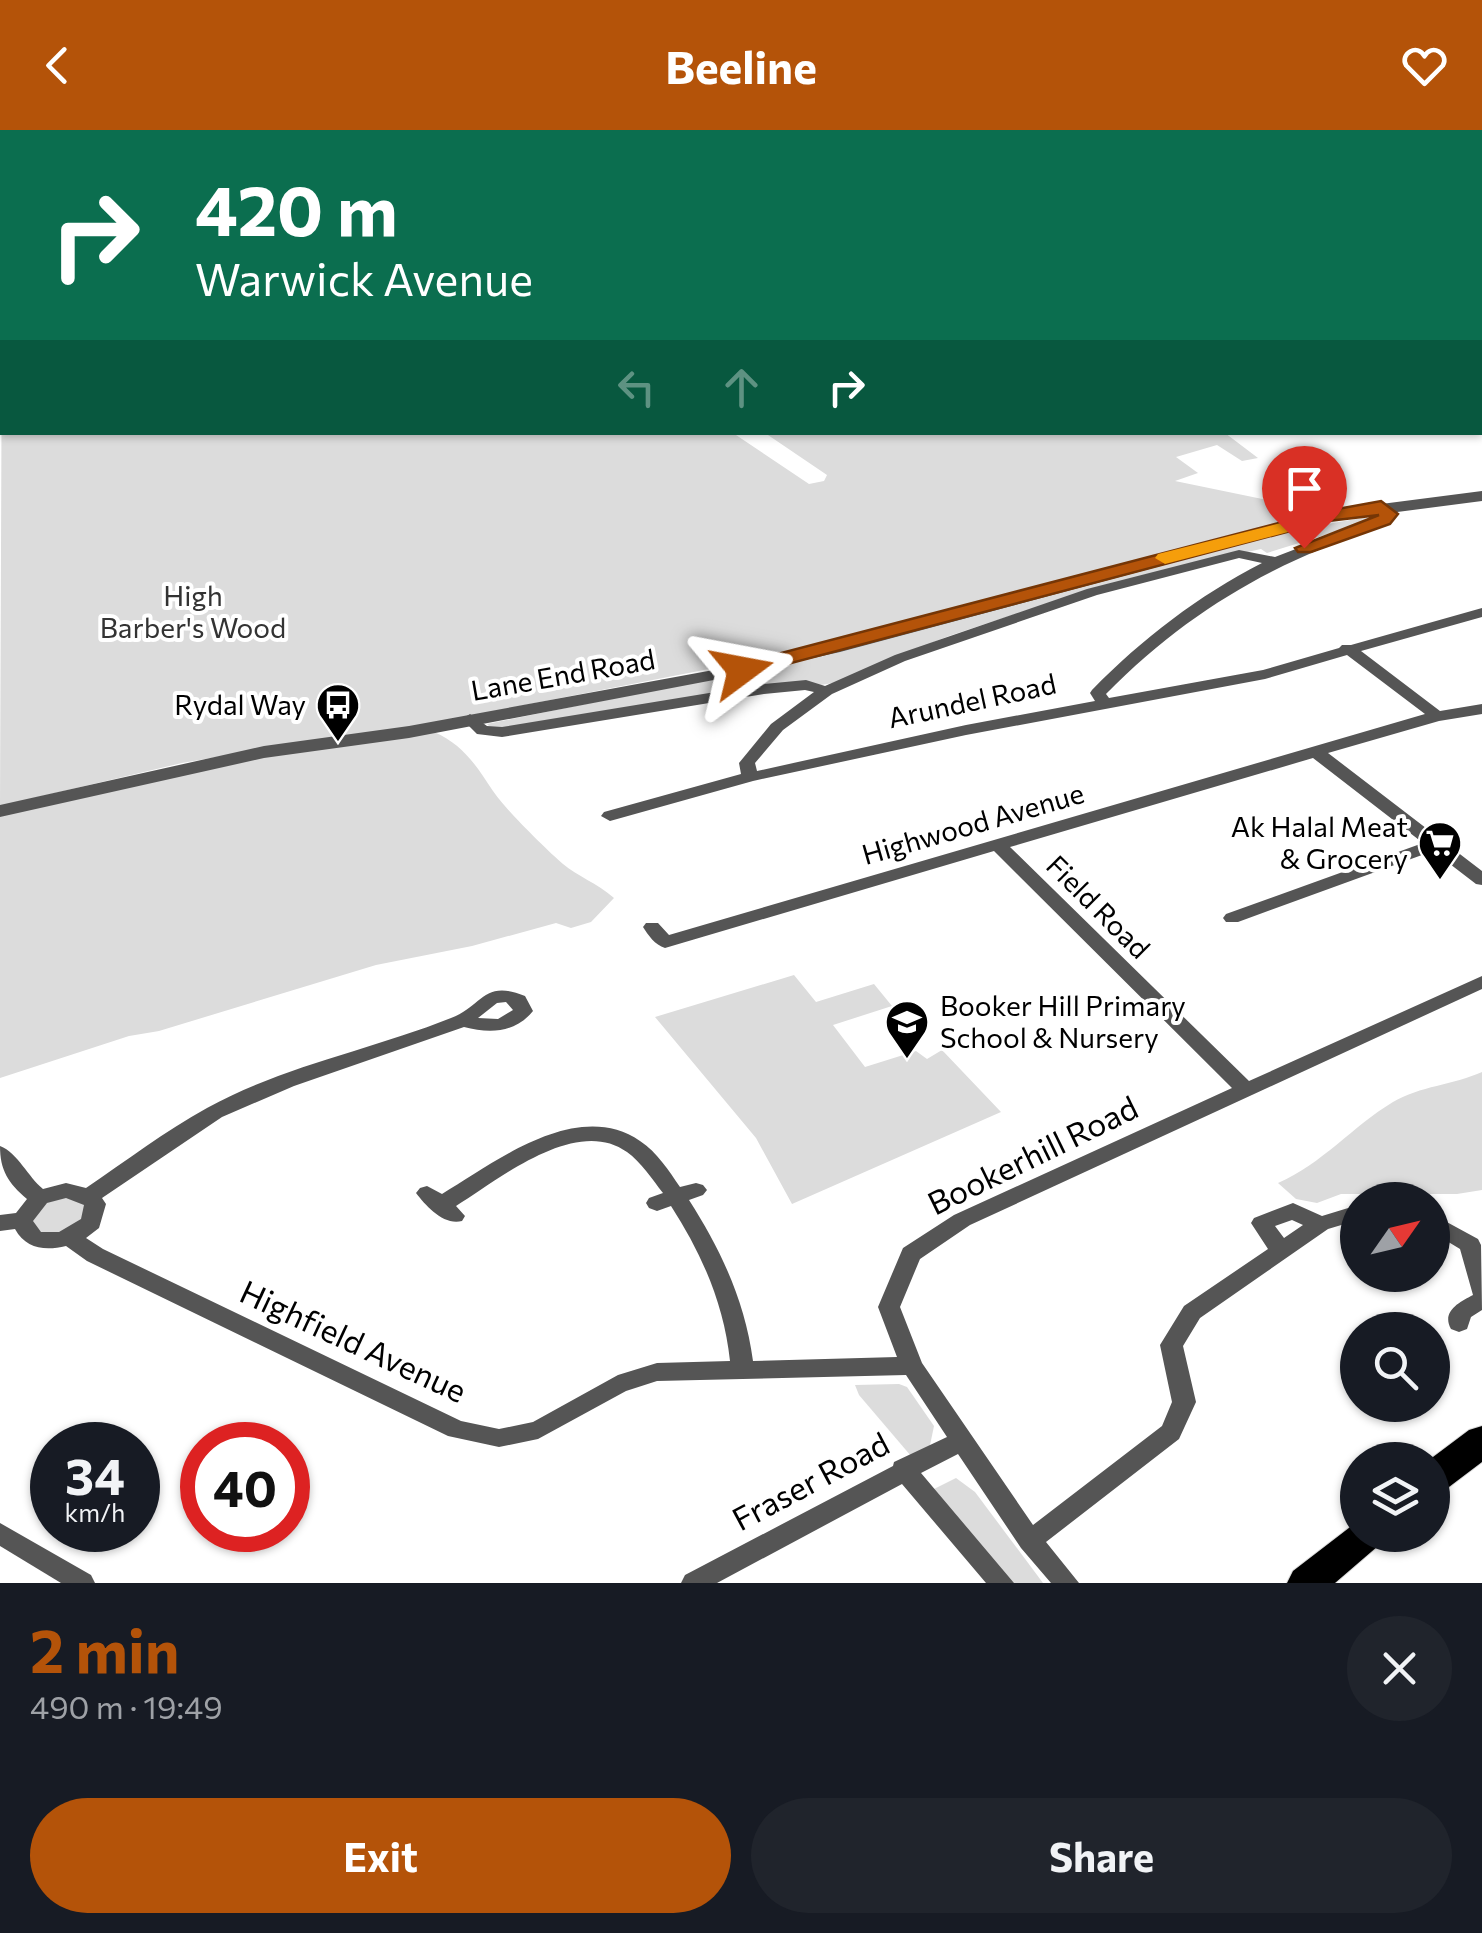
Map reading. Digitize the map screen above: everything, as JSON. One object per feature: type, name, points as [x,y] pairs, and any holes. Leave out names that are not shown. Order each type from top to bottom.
[{"type":"highway","points":[[1450,1465],[1482,1441]]},
{"type":"highway","points":[[1307,1583],[1344,1552]]},
{"type":"street","name":"Lane End Road","points":[[0,811],[264,752],[470,720],[766,664],[1185,552],[1381,506],[1482,496]]},
{"type":"street","points":[[1103,702],[1098,693],[1176,619],[1274,561],[1384,520],[1389,514],[1381,506]]},
{"type":"street","points":[[750,777],[747,763],[777,727],[826,691],[900,658],[1092,592],[1239,554],[1274,561]]},
{"type":"street","name":"Arundel Road","points":[[623,834],[607,811],[1103,702],[1264,674],[1482,612]]},
{"type":"street","points":[[1348,648],[1437,716]]},
{"type":"street","points":[[470,720],[483,731],[502,732],[764,688],[806,686],[826,691]]},
{"type":"street","name":"Highwood Avenue","points":[[652,927],[665,942],[1437,716],[1482,710]]},
{"type":"street","points":[[1317,753],[1482,880]]},
{"type":"street","points":[[1232,918],[1433,845]]},
{"type":"street","name":"Field Road","points":[[998,846],[1247,1091]]},
{"type":"street","points":[[1460,864],[1482,856]]},
{"type":"street","name":"Bookerhill Road","points":[[1066,1583],[1030,1541],[912,1366],[889,1308],[911,1254],[962,1220],[1482,982]]},
{"type":"street","points":[[89,1196],[96,1213],[92,1223],[70,1238],[52,1242],[35,1239],[11,1221],[40,1198],[66,1190],[89,1196],[215,1112],[287,1081],[463,1022]]},
{"type":"street","points":[[441,1204],[546,1144],[568,1136],[613,1136],[634,1146],[676,1197],[722,1281],[740,1339],[742,1368]]},
{"type":"street","points":[[0,1154],[24,1185],[40,1198]]},
{"type":"street","points":[[1030,1541],[1171,1432],[1184,1402],[1172,1344],[1192,1312],[1280,1248],[1320,1224],[1340,1218]]},
{"type":"street","points":[[1450,1232],[1470,1244],[1482,1290]]},
{"type":"street","name":"Highfield Avenue","points":[[70,1238],[94,1255],[352,1381],[470,1432],[499,1438],[538,1430],[618,1384],[657,1372],[912,1366]]},
{"type":"street","points":[[1459,1323],[1462,1312],[1482,1300]]},
{"type":"street","name":"Fraser Road","points":[[694,1583],[961,1441]]},
{"type":"street","points":[[904,1469],[1001,1583]]},
{"type":"street","points":[[0,1533],[82,1583]]},
{"type":"green space","name":"High Barber's Wood","points":[[1,435],[736,435],[809,484],[824,481],[827,475],[768,435],[1228,435],[1258,458],[1242,461],[1217,445],[1176,457],[1198,473],[1175,481],[1325,512],[1324,516],[1248,532],[750,661],[387,732],[182,763],[0,806]]},
{"type":"green space","points":[[1367,517],[1373,520],[1267,553],[1261,549],[1182,567],[1026,611],[949,636],[861,674],[827,684],[492,729],[487,724],[777,665],[1243,539]]},
{"type":"green space","points":[[434,732],[469,757],[499,799],[556,857],[614,898],[591,922],[571,928],[556,923],[472,946],[376,965],[159,1031],[129,1036],[0,1078],[0,813],[215,764]]},
{"type":"green space","points":[[794,975],[816,1002],[874,984],[892,1006],[833,1025],[865,1067],[916,1051],[927,1059],[942,1050],[1001,1112],[792,1204],[756,1138],[655,1017]]},
{"type":"green space","points":[[1482,1072],[1482,1190],[1450,1194],[1450,1182],[1340,1182],[1340,1194],[1317,1203],[1296,1199],[1278,1183],[1309,1166],[1393,1102]]},
{"type":"green space","points":[[65,1197],[82,1200],[89,1218],[51,1238],[32,1227],[33,1215],[46,1203]]},
{"type":"green space","points":[[855,1385],[907,1387],[934,1426],[929,1450],[911,1456],[859,1395]]},
{"type":"green space","points":[[956,1478],[975,1492],[1043,1583],[1012,1583],[932,1490]]},
{"type":"slow traffic","points":[[1165,558],[1312,520]]},
{"type":"place","name":"Rydal Way","points":[[338,743]]},
{"type":"place","name":"Ak Halal Meat & Grocery","points":[[1440,881]]},
{"type":"place","name":"Booker Hill Primary School & Nursery","points":[[907,1060]]},
{"type":"route","points":[[742,670],[1327,516],[1381,506],[1389,514],[1384,520],[1304,548]]}]
